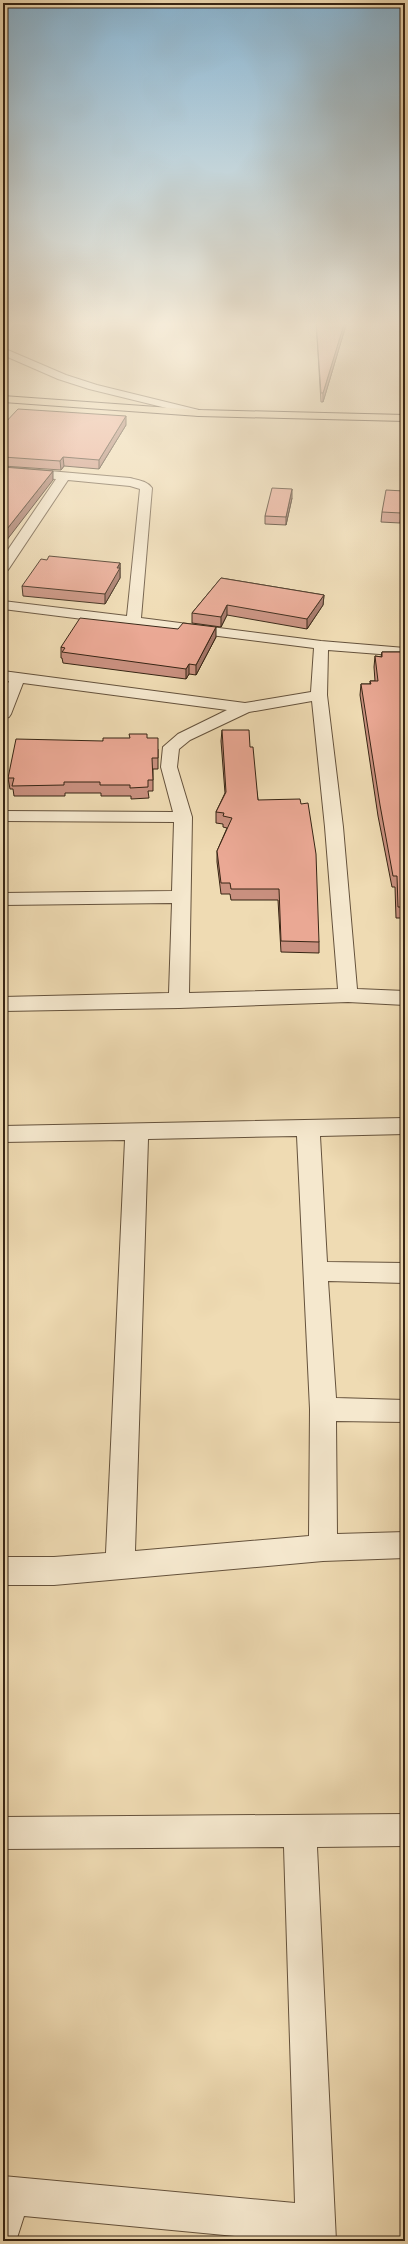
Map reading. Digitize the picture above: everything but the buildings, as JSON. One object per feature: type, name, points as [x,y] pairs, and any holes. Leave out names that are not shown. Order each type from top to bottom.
[{"type":"street","points":[[3,471],[135,482],[146,488],[134,622]]},
{"type":"street","points":[[3,566],[64,477]]},
{"type":"street","points":[[3,605],[321,645],[405,652]]},
{"type":"street","points":[[321,645],[319,695],[334,827],[348,996]]},
{"type":"street","points":[[3,714],[10,677],[245,708]]},
{"type":"street","points":[[179,1001],[183,817],[169,767],[171,747],[184,737],[245,708],[319,695]]},
{"type":"street","points":[[3,816],[183,817]]},
{"type":"street","points":[[3,899],[181,897]]},
{"type":"street","points":[[3,1004],[348,996],[405,998]]},
{"type":"street","points":[[3,1134],[137,1130],[405,1126]]},
{"type":"street","points":[[308,1127],[323,1409],[323,1548]]},
{"type":"street","points":[[120,1565],[137,1130]]},
{"type":"street","points":[[315,1272],[405,1273]]},
{"type":"street","points":[[323,1409],[405,1411]]},
{"type":"street","points":[[3,1571],[54,1571],[323,1548],[405,1546]]},
{"type":"street","points":[[4,2205],[316,2232],[300,1830]]},
{"type":"street","points":[[3,1834],[405,1830]]}]
